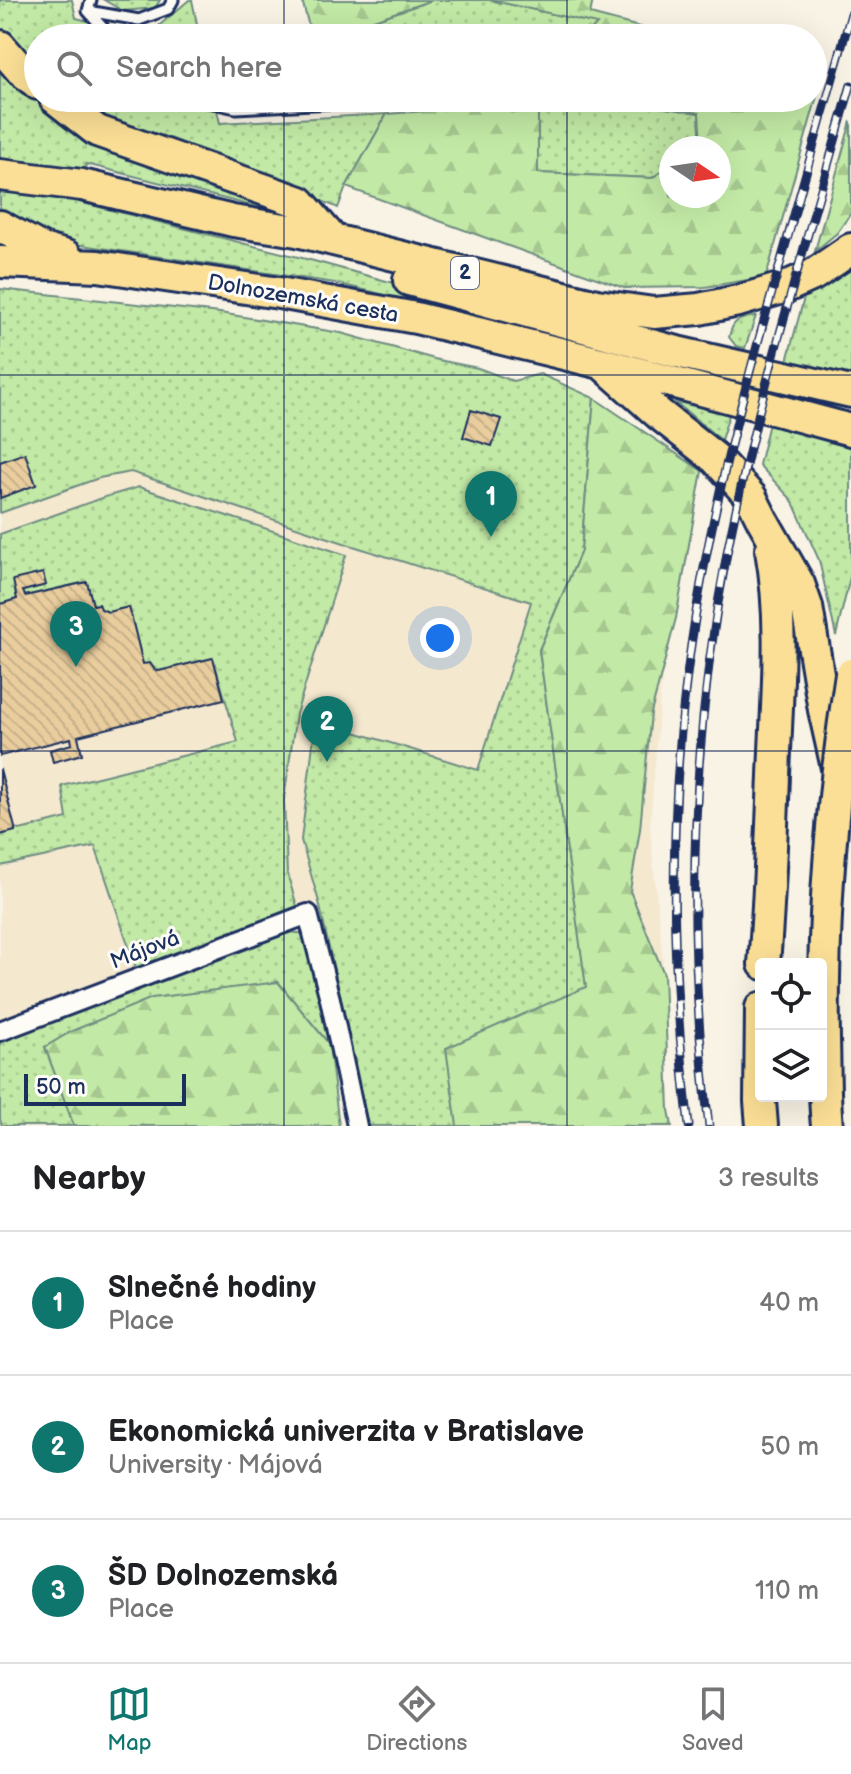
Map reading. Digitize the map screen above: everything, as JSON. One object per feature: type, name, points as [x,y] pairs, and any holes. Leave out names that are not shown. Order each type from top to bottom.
[{"type":"main road","points":[[0,46],[24,72]]},
{"type":"main road","points":[[73,112],[97,131],[300,202],[333,240]]},
{"type":"main road","name":"2","points":[[0,175],[82,185],[233,221],[297,231],[570,299],[654,313],[699,309],[786,287],[813,275],[848,247]]},
{"type":"main road","points":[[233,221],[293,248],[677,352],[851,392]]},
{"type":"main road","points":[[0,226],[42,249],[98,266]]},
{"type":"main road","name":"Dolnozemská cesta","points":[[0,262],[98,266],[279,293],[386,313],[601,363],[851,430]]},
{"type":"main road","points":[[601,363],[716,459],[751,497],[799,584],[807,607],[824,710],[837,768],[851,806]]},
{"type":"main road","points":[[763,521],[777,585],[779,619],[764,958]]},
{"type":"main road","points":[[827,1126],[823,989],[829,859],[851,674]]},
{"type":"main road","points":[[761,1030],[762,1126]]},
{"type":"street","name":"Májová","points":[[0,1031],[308,914],[357,1126]]},
{"type":"lane","points":[[89,0],[88,11],[100,24]]},
{"type":"lane","points":[[88,11],[139,20],[168,9],[173,0]]},
{"type":"shaded area","points":[[0,289],[220,313],[341,333],[478,368],[670,603],[650,827],[664,974],[672,1126],[368,1126],[319,903],[297,906],[14,1018],[74,1126],[0,1126]]},
{"type":"green space","points":[[0,0],[72,0],[76,18],[101,24],[24,24],[24,55],[0,28]]},
{"type":"green space","points":[[104,0],[160,0],[155,8],[123,11]]},
{"type":"green space","points":[[189,0],[192,0],[197,24],[161,24]]},
{"type":"green space","points":[[302,0],[432,0],[362,24],[308,24]]},
{"type":"green space","points":[[432,0],[490,0],[598,24],[362,24]]},
{"type":"green space","points":[[490,0],[593,0],[590,14],[628,24],[597,24]]},
{"type":"green space","points":[[0,57],[24,83],[24,112],[58,112],[103,143],[313,221],[86,164],[79,202],[314,261],[582,335],[603,347],[335,283],[68,243],[33,228],[0,208]]},
{"type":"green space","points":[[90,112],[217,112],[220,123],[387,114],[346,187],[338,208],[290,187],[104,123]]},
{"type":"green space","points":[[538,112],[699,113],[700,136],[659,136],[659,173],[652,178],[537,173]]},
{"type":"green space","points":[[538,112],[538,173],[652,178],[659,173],[659,208],[731,208],[731,136],[700,136],[699,113],[693,112],[813,112],[766,277],[705,287],[624,288],[346,187],[387,114]]},
{"type":"green space","points":[[851,121],[851,213],[837,233],[815,251]]},
{"type":"green space","points":[[851,268],[851,377],[787,361],[804,298]]},
{"type":"green space","points":[[0,289],[220,313],[341,333],[478,368],[513,381],[540,374],[594,398],[581,551],[539,650],[606,1126],[368,1126],[319,902],[301,840],[316,720],[478,770],[531,602],[131,472],[99,478],[0,513]]},
{"type":"green space","points":[[756,316],[745,348],[736,346],[729,337],[735,323]]},
{"type":"green space","points":[[594,398],[702,471],[676,618],[651,713],[640,829],[630,891],[664,974],[672,1126],[457,1126],[446,1048],[586,987],[539,650],[581,551]]},
{"type":"green space","points":[[674,401],[729,415],[721,440]]},
{"type":"green space","points":[[769,423],[851,444],[851,573],[836,636],[819,560],[792,500],[759,465]]},
{"type":"green space","points":[[139,487],[346,555],[296,714],[284,800],[287,873],[297,906],[137,971],[95,846],[0,866],[0,835],[15,831],[14,828],[20,830],[67,818],[62,786],[238,742],[213,658],[159,671],[150,663],[143,664],[129,607],[108,612],[101,609],[99,604],[93,605],[86,582],[25,596],[23,591],[45,585],[43,574],[22,578],[17,599],[0,604],[0,534]]},
{"type":"green space","points":[[290,932],[306,934],[329,1044],[278,982],[45,1047],[74,1126],[2,1126],[0,1041],[253,943]]},
{"type":"green space","points":[[278,982],[329,1044],[339,1126],[74,1126],[45,1047],[72,1031],[152,998]]},
{"type":"building","points":[[471,410],[501,419],[492,446],[463,437]]},
{"type":"building","points":[[25,453],[36,485],[0,498],[0,462]]},
{"type":"building","points":[[43,573],[46,585],[23,591],[25,596],[87,582],[93,605],[99,604],[101,609],[108,612],[129,607],[143,664],[150,663],[159,671],[213,658],[224,699],[78,736],[82,754],[53,762],[50,750],[72,744],[71,738],[0,756],[0,604],[17,599],[13,580]]},
{"type":"building","points":[[0,769],[15,831],[0,835]]},
{"type":"railway","points":[[827,99],[851,14]]},
{"type":"railway","points":[[709,1126],[697,982],[695,911],[699,767],[705,695],[727,553],[753,435],[851,85]]},
{"type":"railway","points":[[689,1126],[678,1006],[674,885],[678,765],[691,645],[707,551],[739,412],[823,112]]},
{"type":"place","name":"Slnečné hodiny","points":[[491,537]]},
{"type":"place","name":"ŠD Dolnozemská","points":[[76,667]]},
{"type":"place","name":"Ekonomická univerzita v Bratislave","points":[[327,762]]}]
